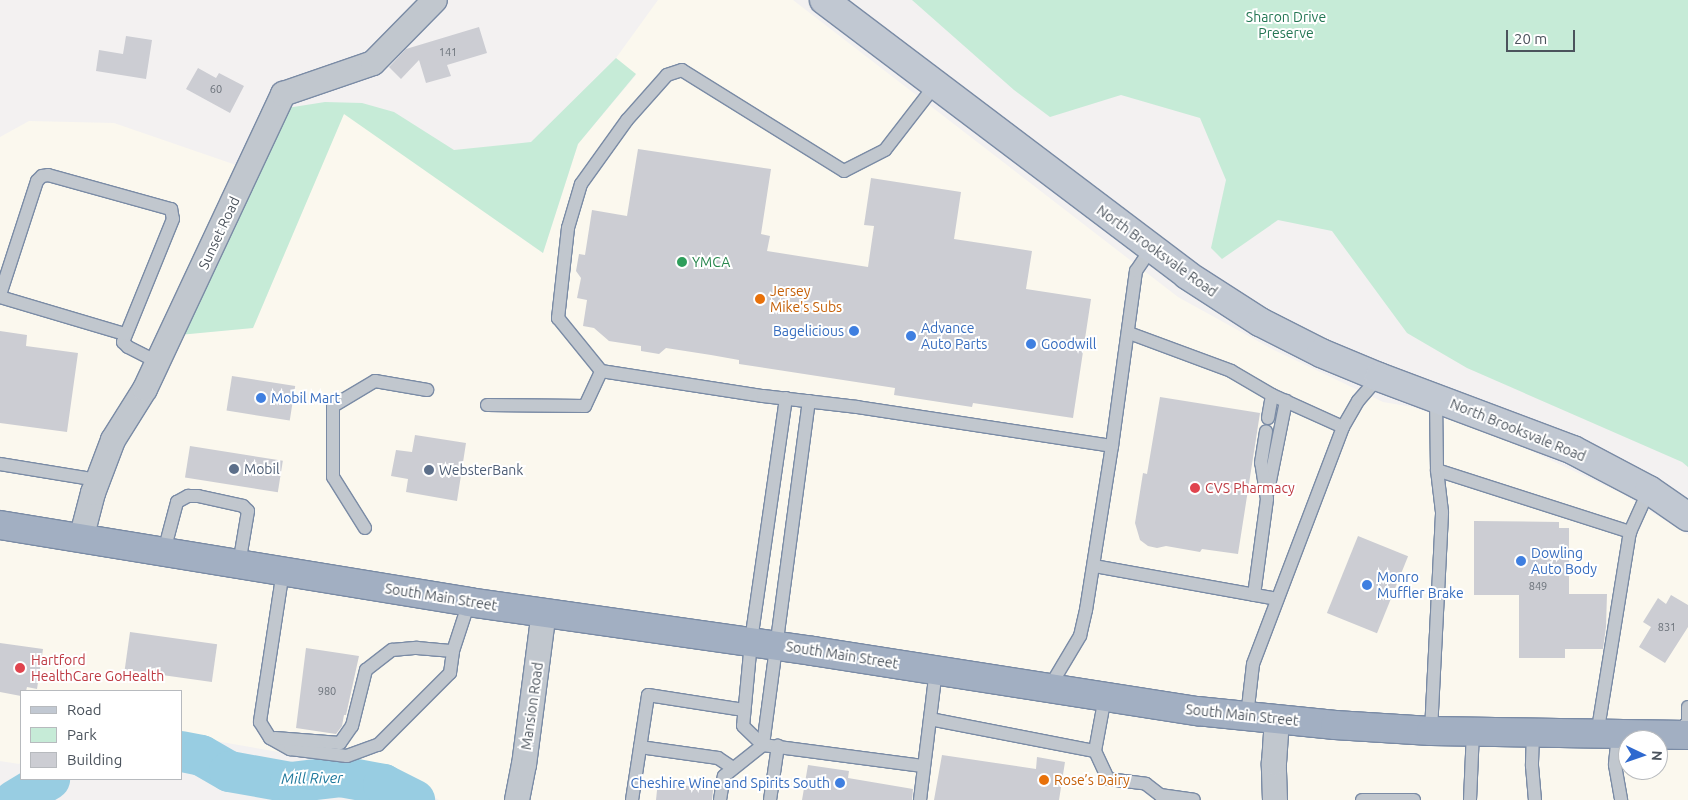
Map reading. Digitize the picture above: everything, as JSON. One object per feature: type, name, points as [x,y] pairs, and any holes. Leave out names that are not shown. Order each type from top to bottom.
[{"type":"highway","name":"South Main Street","points":[[0,525],[469,602],[764,644],[1105,697],[1247,716],[1431,731],[1687,736]]},
{"type":"main road","name":"North Brooksvale Road","points":[[824,0],[1186,275],[1260,322],[1321,353],[1379,377],[1572,450],[1649,490],[1688,517]]},
{"type":"street","name":"Sunset Road","points":[[81,538],[98,480],[113,440],[137,403],[158,362],[283,94],[373,64],[435,0]]},
{"type":"street","name":"Mansion Road","points":[[517,800],[524,765],[544,612]]},
{"type":"street","points":[[1275,800],[1274,763],[1277,719]]},
{"type":"lane","points":[[936,84],[886,150],[844,171],[682,70],[667,75],[627,120],[581,184],[568,228],[558,318],[601,371],[1112,446]]},
{"type":"lane","points":[[124,334],[0,296],[37,181],[42,176],[48,175],[171,209],[173,218],[124,334],[123,342],[128,347],[158,362]]},
{"type":"lane","points":[[1049,688],[1080,636],[1094,566],[1129,333],[1136,271],[1151,249]]},
{"type":"lane","points":[[1129,333],[1231,371],[1272,395],[1343,427]]},
{"type":"lane","points":[[487,405],[585,406],[601,371]]},
{"type":"lane","points":[[1247,716],[1253,664],[1343,427],[1358,401],[1379,377]]},
{"type":"lane","points":[[365,528],[333,477],[333,406],[375,381],[427,390]]},
{"type":"lane","points":[[1266,499],[1261,463],[1272,395]]},
{"type":"lane","points":[[1431,731],[1442,512],[1437,470],[1436,397]]},
{"type":"lane","points":[[763,745],[764,644],[786,398]]},
{"type":"lane","points":[[810,401],[764,644],[744,710],[743,726],[763,745],[923,766]]},
{"type":"lane","points":[[1254,595],[1266,499],[1286,401]]},
{"type":"lane","points":[[0,464],[98,480]]},
{"type":"lane","points":[[1437,470],[1630,532]]},
{"type":"lane","points":[[1621,800],[1608,735],[1630,532],[1649,490]]},
{"type":"lane","points":[[164,551],[177,502],[188,496],[198,496],[243,506],[248,510],[239,564]]},
{"type":"lane","points":[[1094,566],[1277,599]]},
{"type":"lane","points":[[283,571],[260,722],[270,738],[290,749],[347,756],[378,745],[450,673],[453,651],[469,602]]},
{"type":"lane","points":[[270,738],[340,743],[352,726],[366,670],[392,650],[417,648],[453,651]]},
{"type":"lane","points":[[920,800],[936,670]]},
{"type":"lane","points":[[632,800],[648,695],[744,710]]},
{"type":"lane","points":[[1105,697],[1095,751],[1108,779],[1146,784],[1160,795],[1194,800]]},
{"type":"lane","points":[[1687,736],[1688,707]]},
{"type":"lane","points":[[930,719],[1095,751]]},
{"type":"lane","points":[[1470,800],[1473,732]]},
{"type":"lane","points":[[1533,734],[1532,766],[1535,800]]},
{"type":"lane","points":[[720,800],[724,776],[763,745]]},
{"type":"lane","points":[[770,800],[778,746]]},
{"type":"lane","points":[[640,747],[718,758],[733,768]]},
{"type":"lane","points":[[1362,800],[1414,800]]},
{"type":"shaded area","points":[[658,0],[793,0],[1178,297],[1274,350],[1383,402],[1413,407],[1514,443],[1623,494],[1688,535],[1688,800],[439,800],[394,772],[182,735],[182,690],[20,690],[20,763],[0,761],[0,137],[29,121],[114,123],[236,165],[160,336],[253,328],[344,113],[543,253],[578,144],[636,75],[616,58]]},
{"type":"green space","name":"Sharon Drive Preserve","points":[[912,0],[1688,0],[1688,467],[1682,462],[1467,368],[1407,333],[1332,231],[1278,220],[1222,259],[1211,248],[1226,180],[1200,118],[1121,95],[1050,117],[1014,90]]},
{"type":"green space","points":[[616,58],[636,74],[578,144],[543,253],[344,114],[253,328],[179,335],[287,108],[325,102],[362,103],[394,112],[454,150],[531,142]]},
{"type":"building","points":[[479,27],[487,53],[447,65],[451,76],[426,83],[419,60],[401,79],[389,67],[406,49]]},
{"type":"building","points":[[126,36],[152,40],[146,79],[96,71],[99,50],[123,54]]},
{"type":"building","points":[[198,68],[216,78],[219,73],[244,86],[230,113],[186,89]]},
{"type":"building","points":[[638,149],[771,169],[761,234],[770,236],[767,251],[868,267],[874,226],[864,225],[871,178],[961,192],[954,239],[1032,251],[1026,289],[1091,299],[1073,418],[973,403],[972,407],[894,395],[895,388],[739,364],[739,360],[666,348],[659,354],[641,351],[641,346],[609,341],[594,328],[583,326],[587,300],[577,298],[581,278],[576,271],[579,254],[585,255],[592,210],[627,216]]},
{"type":"building","points":[[0,331],[27,335],[26,346],[78,353],[67,432],[0,423]]},
{"type":"building","name":"Mobil Mart","points":[[232,376],[295,386],[290,421],[227,411]]},
{"type":"building","name":"CVS Pharmacy","points":[[1160,397],[1260,413],[1238,554],[1202,549],[1200,552],[1166,546],[1157,548],[1148,546],[1140,540],[1135,523],[1143,473],[1147,474]]},
{"type":"building","name":"WebsterBank","points":[[415,435],[466,443],[457,501],[406,492],[408,479],[391,476],[396,450],[412,452]]},
{"type":"building","name":"Mobil","points":[[190,446],[283,461],[278,492],[185,478]]},
{"type":"building","name":"Dowling Auto Body","points":[[1474,521],[1559,522],[1559,528],[1569,528],[1569,594],[1607,594],[1603,649],[1565,649],[1565,658],[1519,658],[1519,595],[1474,595]]},
{"type":"building","name":"Monro Muffler Brake","points":[[1358,536],[1408,556],[1377,633],[1327,613]]},
{"type":"building","points":[[1671,595],[1688,605],[1688,627],[1665,663],[1639,647],[1651,627],[1643,622],[1658,598],[1666,604]]},
{"type":"building","points":[[130,632],[217,644],[212,682],[125,670]]},
{"type":"building","name":"Hartford HealthCare GoHealth","points":[[0,643],[43,649],[37,689],[27,687],[26,690],[20,690],[20,696],[0,692]]},
{"type":"building","points":[[306,648],[359,656],[346,715],[344,715],[342,726],[336,734],[296,728]]},
{"type":"building","points":[[942,755],[1036,769],[1037,757],[1065,762],[1059,800],[934,800]]},
{"type":"building","name":"Cheshire Wine and Spirits South","points":[[808,765],[849,771],[848,778],[913,789],[912,800],[802,800]]},
{"type":"building","points":[[658,781],[713,790],[712,800],[656,800]]},
{"type":"waterway","name":"Mill River","points":[[182,751],[201,755],[229,771],[290,782],[340,776],[383,784],[414,800]]},
{"type":"waterway","name":"Mill River","points":[[14,800],[47,780]]},
{"type":"place","name":"YMCA","points":[[682,262]]},
{"type":"place","name":"Jersey Mike's Subs","points":[[760,299]]},
{"type":"place","name":"Bagelicious","points":[[854,331]]},
{"type":"place","name":"Advance Auto Parts","points":[[911,336]]},
{"type":"place","name":"Goodwill","points":[[1031,344]]},
{"type":"place","name":"Mobil Mart","points":[[261,398]]},
{"type":"place","name":"Mobil","points":[[234,469]]},
{"type":"place","name":"WebsterBank","points":[[429,470]]},
{"type":"place","name":"CVS Pharmacy","points":[[1195,488]]},
{"type":"place","name":"Dowling Auto Body","points":[[1521,561]]},
{"type":"place","name":"Monro Muffler Brake","points":[[1367,585]]},
{"type":"place","name":"Hartford HealthCare GoHealth","points":[[20,668]]},
{"type":"place","name":"Rose’s Dairy","points":[[1044,780]]},
{"type":"place","name":"Cheshire Wine and Spirits South","points":[[840,783]]}]
